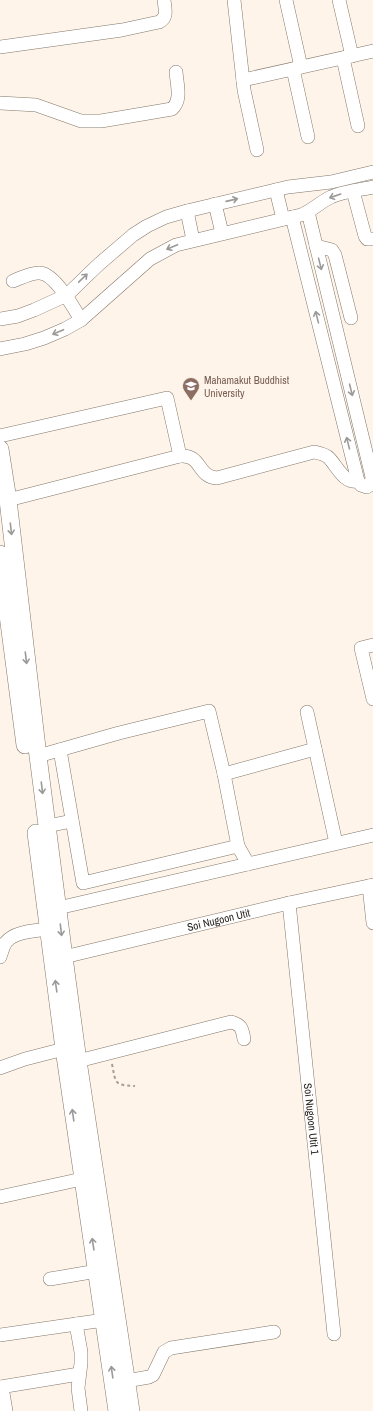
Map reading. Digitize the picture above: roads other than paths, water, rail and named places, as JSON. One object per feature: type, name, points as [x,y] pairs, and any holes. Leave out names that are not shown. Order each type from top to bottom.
[{"type":"main road","points":[[0,449],[8,500],[47,826],[52,909],[48,929],[64,1049],[82,1179],[97,1271],[107,1314],[126,1381],[131,1411]]},
{"type":"main road","points":[[1,564],[52,909],[64,957],[78,1061],[118,1411]]},
{"type":"street","points":[[0,47],[122,30],[159,22],[164,19],[166,15],[164,0]]},
{"type":"street","points":[[234,0],[243,80],[257,150]]},
{"type":"street","points":[[286,0],[308,137]]},
{"type":"street","points":[[339,0],[358,126]]},
{"type":"street","points":[[243,80],[373,51]]},
{"type":"street","points":[[0,103],[36,105],[81,121],[101,121],[136,116],[172,109],[176,105],[178,98],[176,72]]},
{"type":"street","points":[[0,319],[18,316],[67,295],[98,265],[133,235],[166,217],[288,187],[331,182],[373,172]]},
{"type":"street","points":[[0,349],[44,338],[81,320],[150,259],[176,245],[308,212],[335,195],[373,187]]},
{"type":"street","points":[[276,190],[287,218],[358,481],[361,485],[367,487],[371,484],[372,476],[308,212]]},
{"type":"street","points":[[353,191],[365,236],[373,239]]},
{"type":"street","points":[[215,204],[222,233]]},
{"type":"street","points":[[187,211],[193,240]]},
{"type":"street","points":[[316,246],[332,250],[335,255],[351,318]]},
{"type":"street","points":[[13,281],[41,273],[48,276],[67,295],[81,320]]},
{"type":"street","points":[[0,436],[167,398],[180,456]]},
{"type":"street","points":[[8,500],[180,456],[189,455],[207,474],[217,478],[314,452],[328,457],[349,480],[353,482],[358,481]]},
{"type":"street","points":[[373,644],[361,648],[373,699]]},
{"type":"street","points":[[38,756],[119,732],[209,711],[224,774],[238,846],[248,864]]},
{"type":"street","points":[[307,712],[336,843]]},
{"type":"street","points":[[224,774],[315,749]]},
{"type":"street","points":[[60,750],[83,883],[238,846]]},
{"type":"street","points":[[47,826],[72,821]]},
{"type":"street","points":[[52,909],[128,893],[373,834]]},
{"type":"street","points":[[124,874],[128,893]]},
{"type":"street","points":[[371,885],[373,923]]},
{"type":"street","name":"Soi Nugoon Utit","points":[[64,957],[371,885]]},
{"type":"street","name":"Soi Nugoon Utit 1","points":[[289,903],[334,1334]]},
{"type":"street","points":[[0,957],[6,943],[11,937],[48,929]]},
{"type":"street","points":[[78,1061],[231,1022],[238,1024],[242,1029],[244,1039]]},
{"type":"street","points":[[0,1068],[25,1059],[64,1049]]},
{"type":"street","points":[[0,1197],[82,1179]]},
{"type":"street","points":[[50,1279],[97,1271]]},
{"type":"street","points":[[0,1335],[76,1324],[107,1314]]},
{"type":"street","points":[[76,1324],[81,1352],[78,1388],[81,1411]]},
{"type":"street","points":[[126,1381],[153,1375],[164,1352],[171,1348],[274,1332]]},
{"type":"street","points":[[6,1411],[1,1387],[79,1374]]},
{"type":"place","name":"Mahamakut Buddhist University","points":[[191,401]]}]
